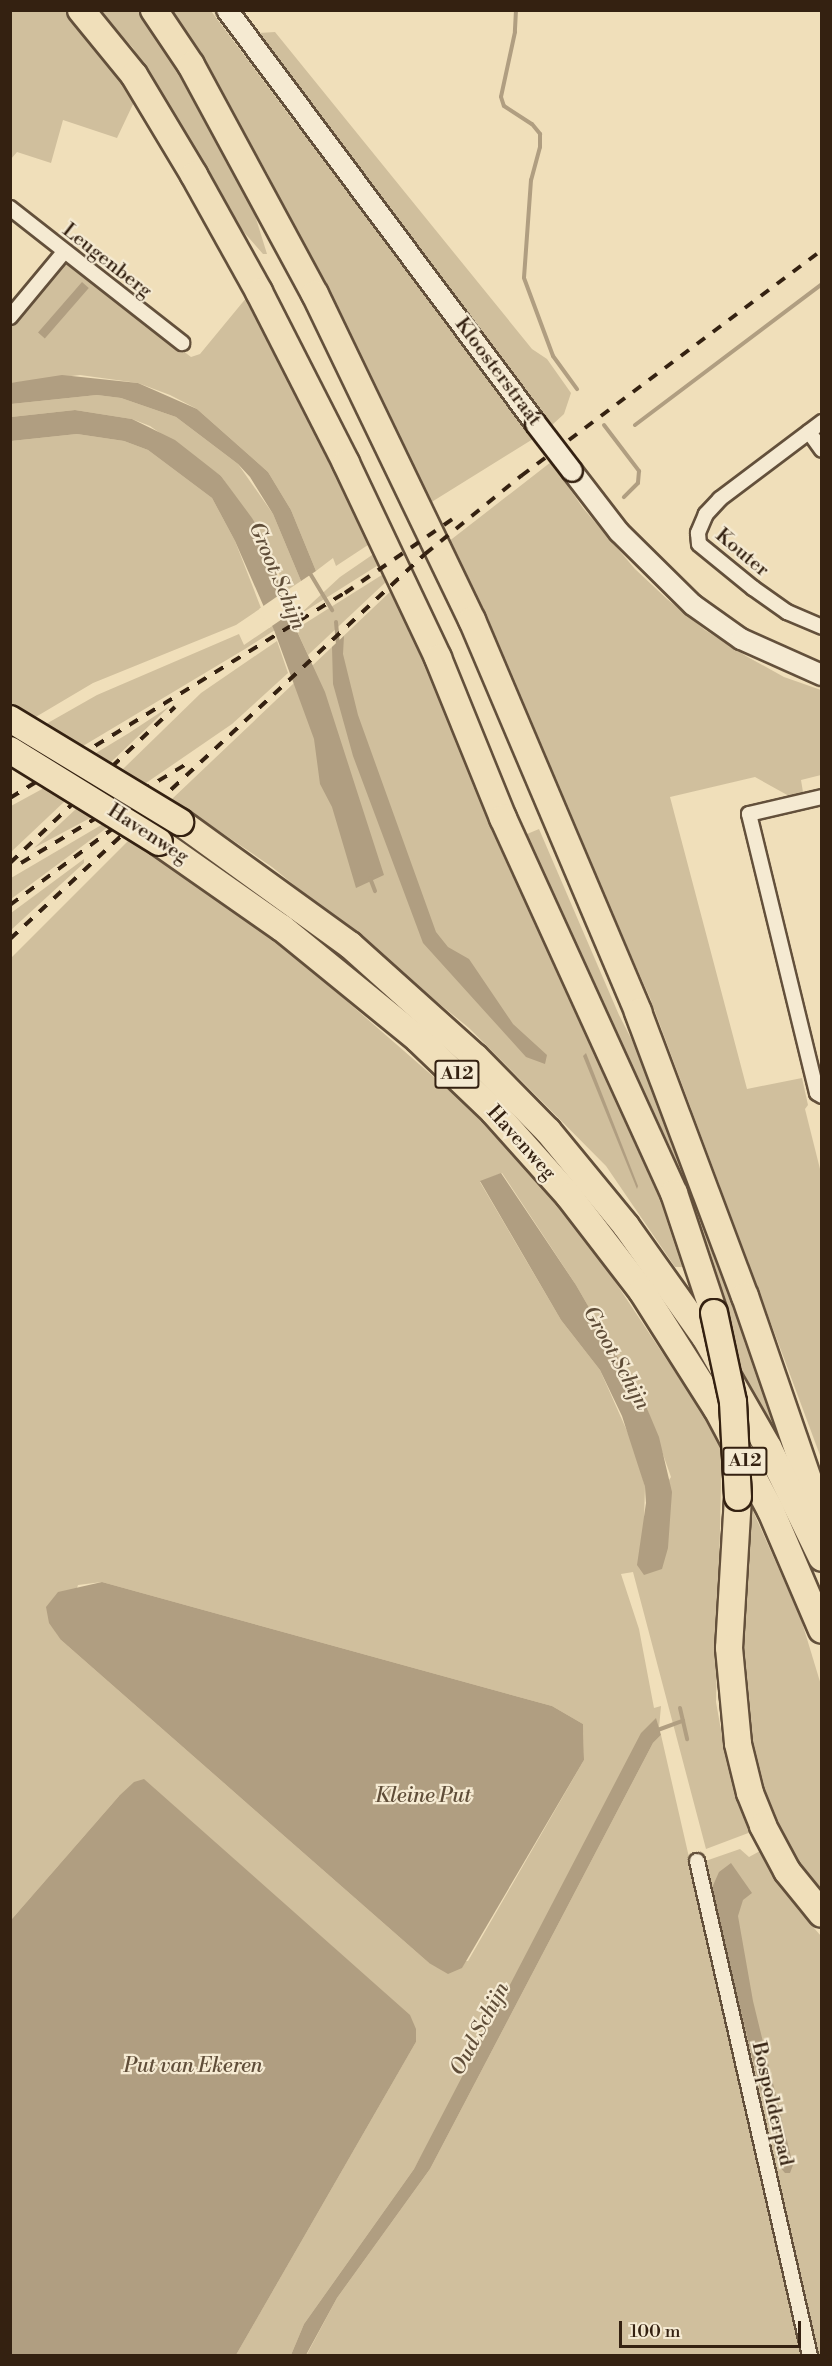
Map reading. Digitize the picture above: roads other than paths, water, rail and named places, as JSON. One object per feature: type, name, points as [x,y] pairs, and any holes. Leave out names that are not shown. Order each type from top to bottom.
[{"type":"highway","points":[[81,10],[134,75],[194,175],[259,292],[346,464],[438,658],[503,818],[674,1193],[714,1313],[733,1402],[738,1497],[730,1688],[742,1766],[768,1836],[799,1889],[822,1914]]},
{"type":"highway","points":[[154,10],[191,65],[315,294],[477,631],[639,1012],[745,1296],[822,1519]]},
{"type":"highway","name":"Havenweg","points":[[10,720],[180,822],[358,952],[475,1057],[548,1131],[626,1226],[705,1338],[768,1448],[822,1558]]},
{"type":"highway","name":"Havenweg","points":[[10,750],[159,842],[282,928],[418,1039],[480,1098],[569,1197],[642,1291],[717,1408],[771,1511],[822,1630]]},
{"type":"main road","name":"Kloosterstraat","points":[[227,10],[619,532],[693,605],[741,639],[822,675]]},
{"type":"street","name":"Leugenberg","points":[[10,208],[182,343]]},
{"type":"street","points":[[10,317],[64,252]]},
{"type":"street","name":"Kouter","points":[[822,422],[720,499],[706,514],[698,533],[699,544],[753,588],[787,612],[822,627]]},
{"type":"street","points":[[809,432],[822,450]]},
{"type":"street","points":[[820,1096],[749,814],[822,797]]},
{"type":"street","name":"Bospolderpad","points":[[697,1861],[810,2355]]},
{"type":"water","points":[[82,282],[89,288],[45,338],[38,333]]},
{"type":"water","points":[[62,375],[138,383],[197,409],[268,472],[291,510],[316,571],[301,581],[273,514],[250,477],[238,464],[176,417],[121,398],[97,395],[11,404],[10,383]]},
{"type":"water","points":[[75,410],[132,419],[175,440],[221,476],[252,518],[265,539],[295,627],[325,692],[384,875],[356,888],[332,807],[320,784],[314,739],[274,630],[235,541],[212,498],[148,450],[124,441],[77,434],[11,441],[11,417]]},
{"type":"water","points":[[344,636],[343,654],[358,715],[436,932],[448,947],[469,959],[513,1024],[547,1055],[545,1064],[526,1057],[423,943],[353,756],[333,684],[332,647]]},
{"type":"water","points":[[586,1053],[638,1186],[637,1189],[583,1056]]},
{"type":"water","points":[[501,1173],[576,1285],[646,1406],[659,1437],[672,1492],[668,1548],[662,1569],[644,1575],[637,1565],[646,1503],[645,1487],[622,1416],[600,1370],[561,1320],[480,1181]]},
{"type":"water","name":"Kleine Put","points":[[102,1582],[552,1706],[583,1724],[584,1760],[462,1968],[448,1974],[429,1963],[61,1640],[49,1623],[46,1607],[58,1592]]},
{"type":"water","points":[[656,1718],[661,1735],[653,1743],[430,2169],[337,2298],[306,2355],[291,2355],[304,2324],[414,2169],[641,1733]]},
{"type":"water","name":"Put van Ekeren","points":[[144,1779],[410,2015],[416,2029],[416,2042],[236,2355],[11,2355],[11,1920],[119,1796],[134,1782]]},
{"type":"water","points":[[731,1863],[752,1893],[743,1900],[738,1916],[753,2001],[793,2165],[790,2173],[785,2173],[779,2166],[711,1890],[719,1872]]},
{"type":"waterway","points":[[516,10],[515,32],[501,97],[504,106],[532,124],[540,134],[540,147],[531,180],[524,278],[553,356],[577,389]]},
{"type":"waterway","points":[[635,425],[822,284]]},
{"type":"waterway","points":[[604,425],[639,471],[638,483],[624,497]]},
{"type":"waterway","points":[[308,570],[332,610]]},
{"type":"waterway","points":[[336,622],[338,645]]},
{"type":"waterway","name":"Groot Schijn","points":[[370,878],[375,891]]},
{"type":"waterway","name":"Oud Schijn","points":[[680,1708],[687,1739]]},
{"type":"waterway","name":"Oud Schijn","points":[[655,1731],[683,1721]]},
{"type":"railway","points":[[10,939],[425,554],[521,476],[822,250]]},
{"type":"railway","points":[[10,798],[345,593],[460,514]]},
{"type":"railway","points":[[10,863],[175,707]]},
{"type":"railway","points":[[21,863],[188,763]]},
{"type":"railway","points":[[10,905],[127,818]]}]
